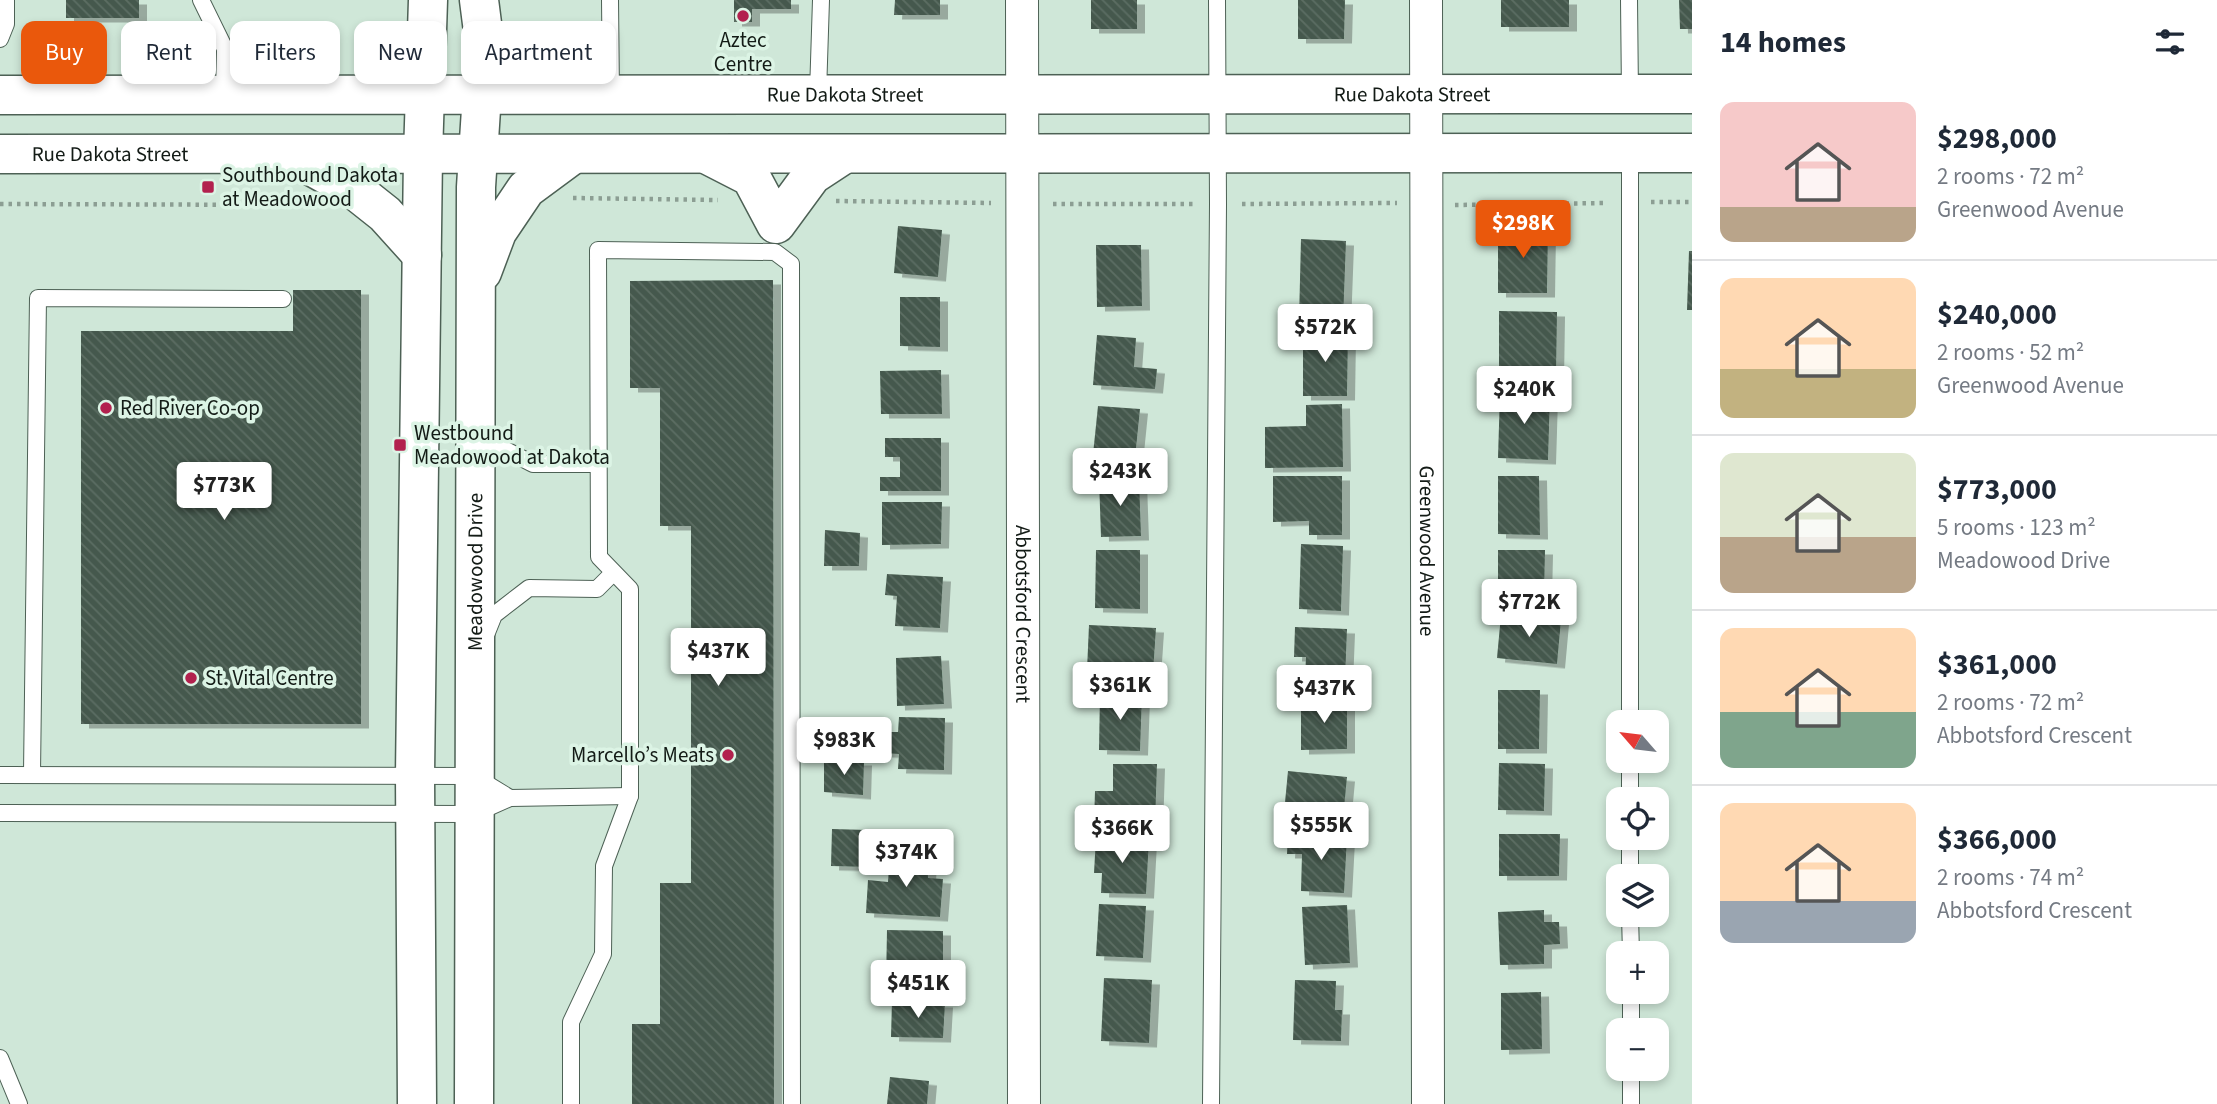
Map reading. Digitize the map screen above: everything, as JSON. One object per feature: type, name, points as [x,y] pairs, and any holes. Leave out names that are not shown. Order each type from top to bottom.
[{"type":"main road","points":[[417,1104],[415,775],[423,155],[428,0]]},
{"type":"main road","name":"Meadowood Drive","points":[[474,1104],[476,289],[478,155],[485,47],[480,0]]},
{"type":"main road","name":"Rue Dakota Street","points":[[0,95],[818,93],[1217,155],[1692,153]]},
{"type":"main road","name":"Rue Dakota Street","points":[[0,154],[844,155],[1023,124],[1217,95],[1692,94]]},
{"type":"main road","points":[[292,155],[356,191],[385,214],[422,255]]},
{"type":"main road","points":[[476,289],[497,232],[526,189],[572,155]]},
{"type":"main road","points":[[708,155],[751,177],[776,238]]},
{"type":"main road","points":[[776,238],[812,175],[844,155]]},
{"type":"street","name":"Abbotsford Crescent","points":[[1022,0],[1024,1104]]},
{"type":"street","name":"Greenwood Avenue","points":[[1426,0],[1428,1104]]},
{"type":"lane","points":[[3,32],[6,0]]},
{"type":"lane","points":[[201,0],[225,49],[224,94]]},
{"type":"lane","points":[[611,0],[611,94]]},
{"type":"lane","points":[[818,93],[821,0]]},
{"type":"lane","points":[[1211,1104],[1218,204],[1217,0]]},
{"type":"lane","points":[[1629,0],[1630,94]]},
{"type":"lane","points":[[1630,153],[1630,710]]},
{"type":"lane","points":[[571,1104],[571,1022],[603,954],[604,866],[630,796],[630,589],[599,557],[598,250],[776,238],[791,264],[792,1104]]},
{"type":"lane","points":[[32,773],[38,298],[283,299]]},
{"type":"lane","points":[[475,411],[492,443],[533,464],[599,464]]},
{"type":"lane","points":[[475,660],[494,615],[529,588],[597,589],[613,573]]},
{"type":"lane","points":[[0,775],[474,776],[510,798]]},
{"type":"lane","points":[[0,813],[474,814],[510,798],[630,796]]},
{"type":"lane","points":[[0,1058],[19,1104]]},
{"type":"lane","points":[[1631,1081],[1631,1104]]},
{"type":"path","points":[[562,198],[723,200]]},
{"type":"path","points":[[824,201],[993,203]]},
{"type":"path","points":[[1044,204],[1426,202],[1456,205],[1692,202]]},
{"type":"path","points":[[0,204],[320,205]]},
{"type":"building","points":[[66,0],[139,0],[139,18],[66,18]]},
{"type":"building","name":"Aztec Centre","points":[[734,0],[791,0],[791,9],[752,9],[752,22],[734,22]]},
{"type":"building","points":[[895,0],[940,0],[940,15],[894,15]]},
{"type":"building","points":[[1091,0],[1137,0],[1137,29],[1091,29]]},
{"type":"building","points":[[1298,0],[1345,0],[1344,39],[1298,39]]},
{"type":"building","points":[[1501,0],[1569,0],[1569,27],[1501,27]]},
{"type":"building","points":[[1679,0],[1692,0],[1692,29],[1680,29]]},
{"type":"building","points":[[898,226],[942,230],[938,277],[894,273]]},
{"type":"building","points":[[1498,228],[1548,228],[1547,293],[1498,293]]},
{"type":"building","points":[[1301,239],[1346,241],[1343,321],[1299,320]]},
{"type":"building","points":[[1096,245],[1141,245],[1142,306],[1097,307]]},
{"type":"building","points":[[1689,251],[1692,251],[1692,310],[1687,310]]},
{"type":"building","points":[[773,280],[774,1104],[632,1104],[632,1024],[660,1024],[660,883],[691,883],[691,526],[660,526],[660,388],[630,388],[630,281]]},
{"type":"building","points":[[293,290],[361,290],[361,724],[81,724],[81,331],[293,331]]},
{"type":"building","points":[[900,297],[940,297],[940,347],[900,346]]},
{"type":"building","points":[[1499,311],[1557,312],[1556,376],[1499,376]]},
{"type":"building","points":[[1303,333],[1348,333],[1347,396],[1303,396]]},
{"type":"building","points":[[1097,335],[1136,338],[1134,367],[1157,369],[1155,389],[1093,385]]},
{"type":"building","points":[[941,370],[942,414],[881,414],[880,371]]},
{"type":"building","points":[[1500,393],[1550,394],[1548,460],[1498,458]]},
{"type":"building","points":[[1342,404],[1343,467],[1265,468],[1265,427],[1306,426],[1306,405]]},
{"type":"building","points":[[1098,406],[1140,409],[1134,468],[1092,464]]},
{"type":"building","points":[[885,438],[941,438],[941,491],[880,491],[880,477],[900,477],[900,457],[885,457]]},
{"type":"building","points":[[1273,476],[1342,476],[1342,535],[1309,535],[1309,521],[1273,522]]},
{"type":"building","points":[[1498,476],[1539,476],[1540,535],[1498,534]]},
{"type":"building","points":[[1139,478],[1141,536],[1101,537],[1099,479]]},
{"type":"building","points":[[882,502],[942,502],[941,544],[882,545]]},
{"type":"building","points":[[825,530],[860,533],[859,566],[824,566]]},
{"type":"building","points":[[1301,544],[1343,546],[1341,611],[1299,609]]},
{"type":"building","points":[[1096,550],[1140,550],[1140,609],[1095,608]]},
{"type":"building","points":[[1498,550],[1545,550],[1544,596],[1498,596]]},
{"type":"building","points":[[887,574],[943,577],[940,628],[895,626],[897,596],[885,595]]},
{"type":"building","points":[[1501,615],[1561,620],[1557,664],[1497,658]]},
{"type":"building","points":[[1089,625],[1156,628],[1153,673],[1087,670]]},
{"type":"building","points":[[1295,627],[1347,629],[1345,680],[1305,678],[1306,657],[1294,657]]},
{"type":"building","points":[[941,656],[944,704],[897,706],[896,658]]},
{"type":"building","points":[[1498,690],[1540,690],[1539,749],[1498,749]]},
{"type":"building","points":[[1100,693],[1142,694],[1140,751],[1099,750]]},
{"type":"building","points":[[1347,701],[1347,749],[1301,750],[1301,702]]},
{"type":"building","points":[[899,717],[945,718],[944,770],[898,769],[899,754],[884,753],[884,732],[898,732]]},
{"type":"building","points":[[824,761],[864,761],[863,795],[824,792]]},
{"type":"building","points":[[1499,763],[1545,764],[1544,811],[1498,810]]},
{"type":"building","points":[[1113,764],[1157,764],[1155,825],[1094,824],[1095,791],[1113,791]]},
{"type":"building","points":[[1288,771],[1347,777],[1343,819],[1284,813]]},
{"type":"building","points":[[832,829],[868,830],[870,867],[831,866]]},
{"type":"building","points":[[1288,834],[1347,837],[1344,893],[1301,891],[1302,854],[1287,854]]},
{"type":"building","points":[[1499,834],[1560,834],[1559,876],[1499,876]]},
{"type":"building","points":[[1096,837],[1149,839],[1146,894],[1101,893],[1102,873],[1094,873]]},
{"type":"building","points":[[890,853],[929,856],[928,878],[943,879],[940,917],[866,913],[868,880],[888,882]]},
{"type":"building","points":[[1099,904],[1146,906],[1143,958],[1096,956]]},
{"type":"building","points":[[1347,905],[1350,963],[1305,965],[1302,907]]},
{"type":"building","points":[[1544,910],[1544,922],[1559,922],[1560,944],[1544,945],[1544,964],[1500,965],[1498,912]]},
{"type":"building","points":[[887,930],[943,931],[943,965],[929,965],[929,983],[886,983]]},
{"type":"building","points":[[1104,978],[1152,980],[1149,1043],[1101,1041]]},
{"type":"building","points":[[1295,980],[1336,981],[1335,1010],[1342,1010],[1341,1041],[1293,1040]]},
{"type":"building","points":[[1541,992],[1542,1049],[1501,1050],[1501,993]]},
{"type":"building","points":[[892,1001],[945,1003],[943,1038],[891,1037]]},
{"type":"building","points":[[890,1077],[929,1081],[927,1104],[887,1104]]},
{"type":"place","name":"Aztec Centre","points":[[743,16]]},
{"type":"place","name":"Southbound Dakota at Meadowood","points":[[208,187]]},
{"type":"place","name":"Red River Co-op","points":[[106,408]]},
{"type":"place","name":"Westbound Meadowood at Dakota","points":[[400,445]]},
{"type":"place","name":"St. Vital Centre","points":[[191,678]]},
{"type":"place","name":"Marcello’s Meats","points":[[728,755]]}]
